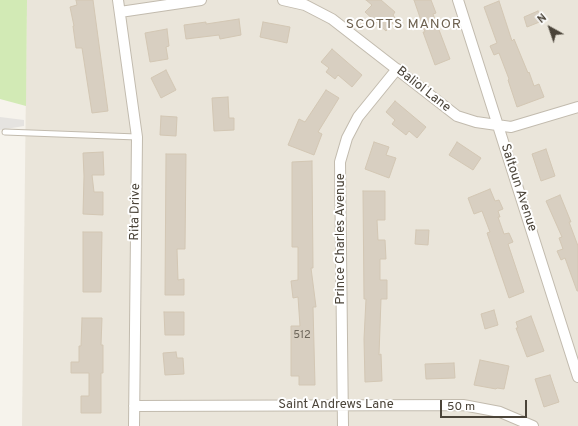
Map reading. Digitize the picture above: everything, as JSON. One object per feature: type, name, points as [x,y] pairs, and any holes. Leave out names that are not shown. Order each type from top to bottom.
[{"type":"street","name":"Rita Drive","points":[[118,0],[137,137],[134,426]]},
{"type":"street","points":[[120,12],[201,0]]},
{"type":"street","name":"Baliol Lane","points":[[283,0],[306,5],[332,19],[457,116],[476,122],[511,127],[578,107]]},
{"type":"street","name":"Saltoun Avenue","points":[[458,0],[578,377]]},
{"type":"street","name":"Prince Charles Avenue","points":[[342,426],[340,162],[347,138],[358,116],[397,69]]},
{"type":"street","name":"Saint Andrews Lane","points":[[134,406],[463,405],[500,412],[534,426]]},
{"type":"lane","points":[[5,132],[137,137]]},
{"type":"shaded area","points":[[27,0],[578,0],[578,426],[22,426]]},
{"type":"shaded area","points":[[0,117],[24,120],[24,126],[0,130]]},
{"type":"green space","points":[[0,0],[27,0],[26,106],[0,99]]},
{"type":"building","points":[[76,0],[93,0],[108,111],[92,113],[82,48],[76,48],[74,26],[70,7],[77,5]]},
{"type":"building","points":[[366,0],[381,0],[395,12],[393,15],[396,19],[386,31],[365,12],[372,5]]},
{"type":"building","points":[[414,0],[431,0],[436,13],[433,14],[450,59],[435,65],[423,32],[425,32]]},
{"type":"building","points":[[499,1],[512,41],[514,39],[534,86],[539,84],[544,97],[517,107],[508,80],[509,79],[499,53],[494,55],[490,46],[497,43],[484,7]]},
{"type":"building","points":[[538,11],[542,21],[527,27],[524,17]]},
{"type":"building","points":[[239,19],[241,35],[220,39],[219,35],[186,39],[184,25],[206,22],[206,24]]},
{"type":"building","points":[[263,22],[290,27],[287,43],[260,37]]},
{"type":"building","points":[[167,29],[169,46],[166,47],[168,59],[150,62],[145,33]]},
{"type":"building","points":[[332,49],[362,75],[352,87],[338,75],[335,79],[326,72],[329,68],[321,62]]},
{"type":"building","points":[[166,70],[176,90],[161,98],[151,78]]},
{"type":"building","points":[[326,90],[339,98],[318,132],[322,134],[314,155],[288,145],[299,119],[305,122]]},
{"type":"building","points":[[228,97],[229,118],[234,118],[234,130],[214,131],[212,98]]},
{"type":"building","points":[[395,101],[426,127],[417,138],[409,131],[406,135],[392,124],[395,120],[386,112]]},
{"type":"building","points":[[161,116],[177,117],[176,136],[160,135]]},
{"type":"building","points":[[374,142],[389,147],[386,155],[396,158],[389,178],[365,169]]},
{"type":"building","points":[[457,142],[481,158],[473,170],[449,155]]},
{"type":"building","points":[[546,149],[555,176],[541,181],[532,154]]},
{"type":"building","points":[[103,152],[104,175],[92,175],[94,192],[103,192],[103,215],[83,214],[83,153]]},
{"type":"building","points":[[166,154],[186,154],[185,249],[177,249],[178,280],[184,279],[184,295],[165,295]]},
{"type":"building","points":[[312,161],[313,268],[311,268],[316,307],[313,307],[315,385],[299,385],[299,376],[291,376],[291,326],[300,326],[298,297],[293,298],[291,281],[298,280],[298,247],[292,247],[292,162]]},
{"type":"building","points":[[490,189],[495,201],[499,200],[503,209],[498,211],[500,217],[498,217],[504,234],[509,233],[513,242],[508,244],[524,292],[509,298],[487,233],[490,232],[482,211],[474,214],[468,198]]},
{"type":"building","points":[[363,191],[385,191],[385,220],[377,220],[378,240],[385,240],[386,259],[380,259],[380,280],[387,280],[387,299],[381,299],[379,355],[381,354],[382,381],[365,382],[364,339],[366,299],[364,299]]},
{"type":"building","points":[[560,195],[571,222],[569,222],[578,246],[578,291],[565,258],[561,260],[557,251],[563,249],[559,238],[562,237],[546,201]]},
{"type":"building","points":[[416,230],[429,230],[428,245],[415,244]]},
{"type":"building","points":[[83,232],[102,232],[101,292],[83,292]]},
{"type":"building","points":[[494,310],[498,325],[485,329],[481,314]]},
{"type":"building","points":[[164,312],[184,312],[184,335],[165,335]]},
{"type":"building","points":[[531,316],[544,351],[527,357],[516,328],[518,328],[516,322]]},
{"type":"building","points":[[82,318],[102,318],[101,345],[103,345],[103,373],[101,373],[101,413],[81,413],[81,396],[89,396],[89,373],[71,373],[71,362],[79,362]]},
{"type":"building","points":[[176,352],[177,358],[183,358],[184,374],[165,375],[163,353]]},
{"type":"building","points":[[480,360],[509,366],[504,389],[474,385]]},
{"type":"building","points":[[454,363],[455,378],[426,379],[425,364]]},
{"type":"building","points":[[550,375],[559,402],[544,407],[535,379]]},
{"type":"district","name":"SCOTTS MANOR","points":[[404,25]]}]
